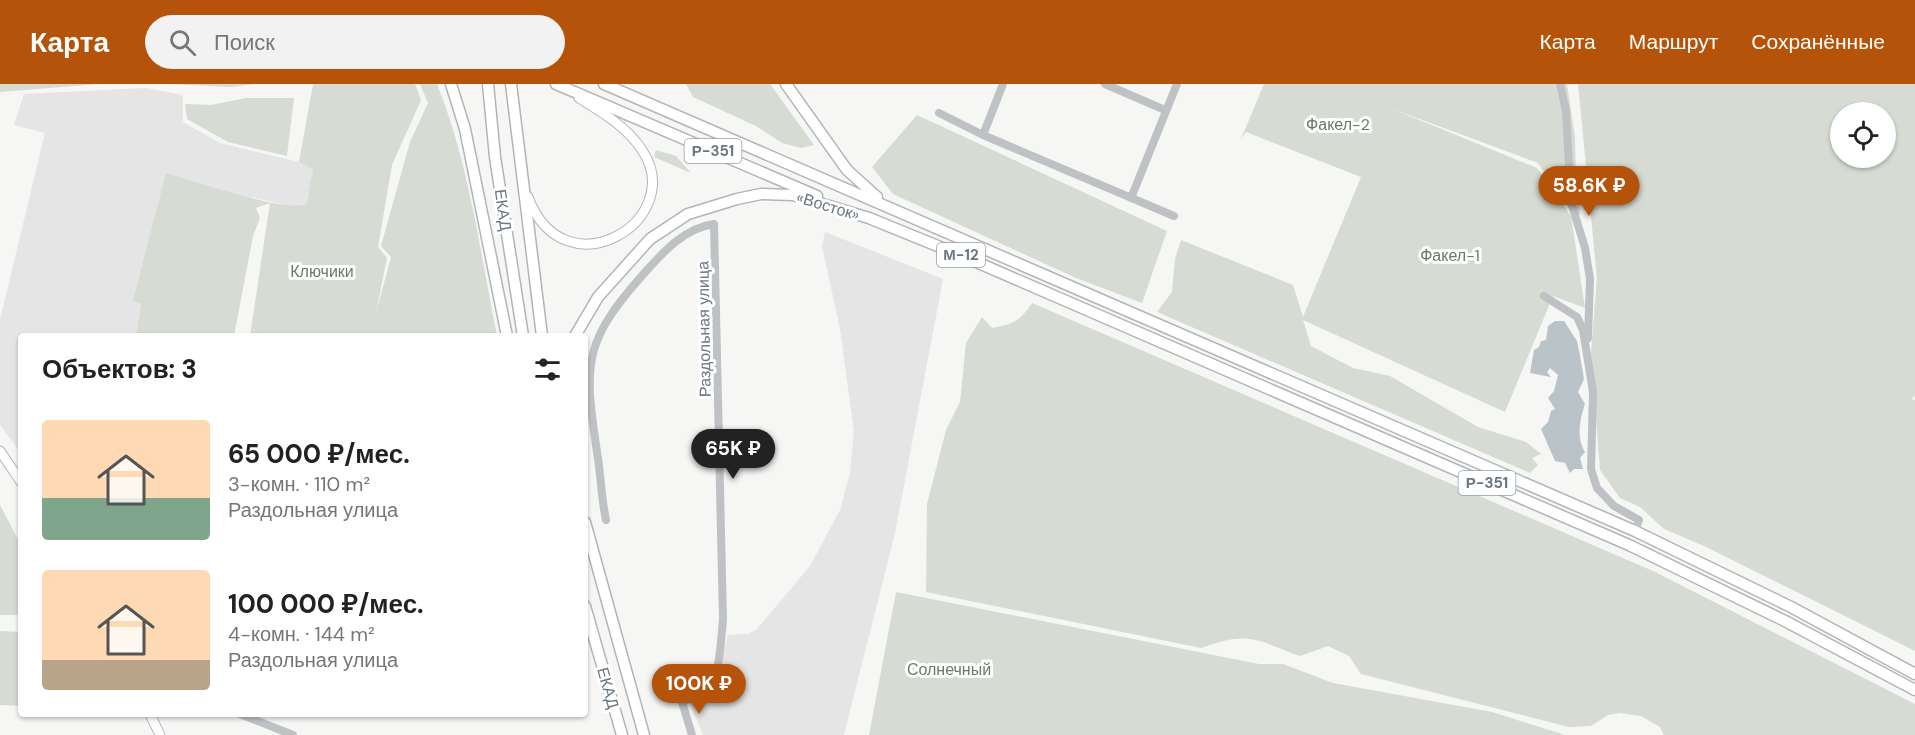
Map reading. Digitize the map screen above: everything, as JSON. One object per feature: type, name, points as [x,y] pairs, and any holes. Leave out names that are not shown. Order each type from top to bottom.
[{"type":"highway","points":[[451,84],[465,129],[506,333]]},
{"type":"highway","name":"ЕКАД","points":[[511,84],[542,333]]},
{"type":"highway","name":"Р-351","points":[[555,84],[869,218]]},
{"type":"highway","name":"«Восток»","points":[[604,84],[1058,281]]},
{"type":"highway","points":[[786,84],[847,170],[866,190],[902,213]]},
{"type":"highway","name":"ЕКАД","points":[[488,88],[522,333]]},
{"type":"highway","name":"«Восток»","points":[[577,333],[588,311],[631,259],[667,226],[688,214],[737,199],[782,193],[869,218],[1052,294]]},
{"type":"highway","name":"Р-351","points":[[1058,281],[1635,531],[1791,607],[1915,674]]},
{"type":"highway","name":"Р-351","points":[[1052,294],[1629,545],[1785,621],[1915,690]]},
{"type":"highway","name":"ЕКАД","points":[[588,533],[644,735]]},
{"type":"highway","name":"ЕКАД","points":[[588,616],[622,735]]},
{"type":"main road","points":[[521,177],[541,225],[559,238],[577,243],[596,243],[618,237],[635,223],[648,201],[651,168],[636,142],[596,108],[555,84]]},
{"type":"main road","points":[[0,451],[18,478]]},
{"type":"main road","points":[[151,717],[160,735]]},
{"type":"street","points":[[983,135],[1003,84]]},
{"type":"street","points":[[1105,84],[1166,110]]},
{"type":"street","points":[[1131,198],[1177,84]]},
{"type":"street","points":[[1560,84],[1566,111],[1571,202],[1585,248],[1590,279],[1590,319],[1586,351]]},
{"type":"street","points":[[939,113],[983,135],[1174,216]]},
{"type":"street","name":"Раздольная улица","points":[[606,520],[589,395],[590,369],[596,342],[621,299],[659,256],[677,240],[700,226],[714,224],[723,620],[718,664],[712,684],[707,691],[682,702],[692,735]]},
{"type":"street","points":[[1544,296],[1577,317],[1583,330],[1593,392],[1590,436],[1594,479],[1597,488],[1614,506],[1639,520],[1635,531]]},
{"type":"street","points":[[248,717],[293,735]]},
{"type":"shaded area","points":[[146,88],[183,95],[183,122],[220,143],[299,162],[313,169],[308,204],[300,208],[251,197],[134,301],[141,304],[136,333],[18,333],[18,449],[0,425],[0,320],[45,133],[14,125],[24,94]]},
{"type":"shaded area","points":[[825,232],[943,279],[895,533],[844,735],[703,735],[690,703],[712,692],[728,635],[748,634],[756,630],[810,566],[840,510],[850,473],[854,431],[840,329],[822,246]]},
{"type":"shaded area","points":[[1555,321],[1564,321],[1577,341],[1584,379],[1578,392],[1585,404],[1580,428],[1580,440],[1585,452],[1580,458],[1583,469],[1574,469],[1570,473],[1565,463],[1555,461],[1541,429],[1548,422],[1551,411],[1555,409],[1548,398],[1554,391],[1558,375],[1550,368],[1547,372],[1551,377],[1530,373],[1534,350],[1539,347],[1541,341],[1546,340],[1548,326]]},
{"type":"green space","points":[[0,84],[99,84],[0,92]]},
{"type":"green space","points":[[169,84],[255,84],[230,87]]},
{"type":"green space","name":"Ключики","points":[[313,84],[415,84],[421,100],[392,165],[378,247],[387,258],[376,313],[391,257],[381,246],[410,142],[428,103],[420,84],[437,84],[466,176],[496,333],[250,333],[270,203],[256,208],[260,218],[253,236],[235,333],[136,333],[141,304],[133,301],[166,173],[217,189],[296,206],[307,204],[313,169],[299,162]]},
{"type":"green space","points":[[686,84],[770,84],[814,145],[801,148],[782,143],[756,126],[693,97]]},
{"type":"green space","points":[[1264,84],[1567,84],[1575,137],[1576,191],[1581,215],[1570,209],[1538,163],[1390,108],[1537,168],[1571,216],[1585,308],[1553,296],[1505,412],[1303,320],[1311,346],[1353,368],[1390,376],[1478,427],[1526,442],[1541,454],[1532,458],[1538,465],[1530,473],[1157,312],[1172,292],[1175,259],[1181,240],[1293,285],[1303,317],[1361,177],[1246,132],[1241,139]]},
{"type":"green space","points":[[1578,84],[1915,84],[1915,396],[1911,399],[1915,400],[1915,651],[1704,546],[1664,529],[1640,507],[1620,498],[1600,470],[1591,353],[1597,278]]},
{"type":"green space","points":[[246,98],[294,98],[287,156],[228,142],[187,119],[185,104],[211,105]]},
{"type":"green space","points":[[917,115],[1167,231],[1142,303],[1076,278],[893,194],[872,167]]},
{"type":"green space","points":[[656,150],[676,156],[691,173],[654,157]]},
{"type":"green space","points":[[1032,303],[1653,571],[1915,704],[1915,735],[1664,735],[1660,727],[1641,716],[1619,713],[1608,715],[1591,726],[1569,727],[1361,674],[1349,656],[1328,646],[1300,656],[1251,639],[1230,640],[1201,648],[926,592],[927,504],[946,430],[960,402],[966,343],[982,317],[992,328],[1006,325],[1019,318]]},
{"type":"green space","points":[[0,505],[18,539],[18,615],[0,615]]},
{"type":"green space","name":"Солнечный","points":[[896,592],[1259,664],[1283,664],[1333,683],[1492,712],[1565,735],[869,735]]},
{"type":"green space","points":[[0,631],[18,632],[18,706],[0,705]]},
{"type":"park label","name":"Факел-2","points":[[1338,124]]},
{"type":"park label","name":"Факел-1","points":[[1450,255]]}]
